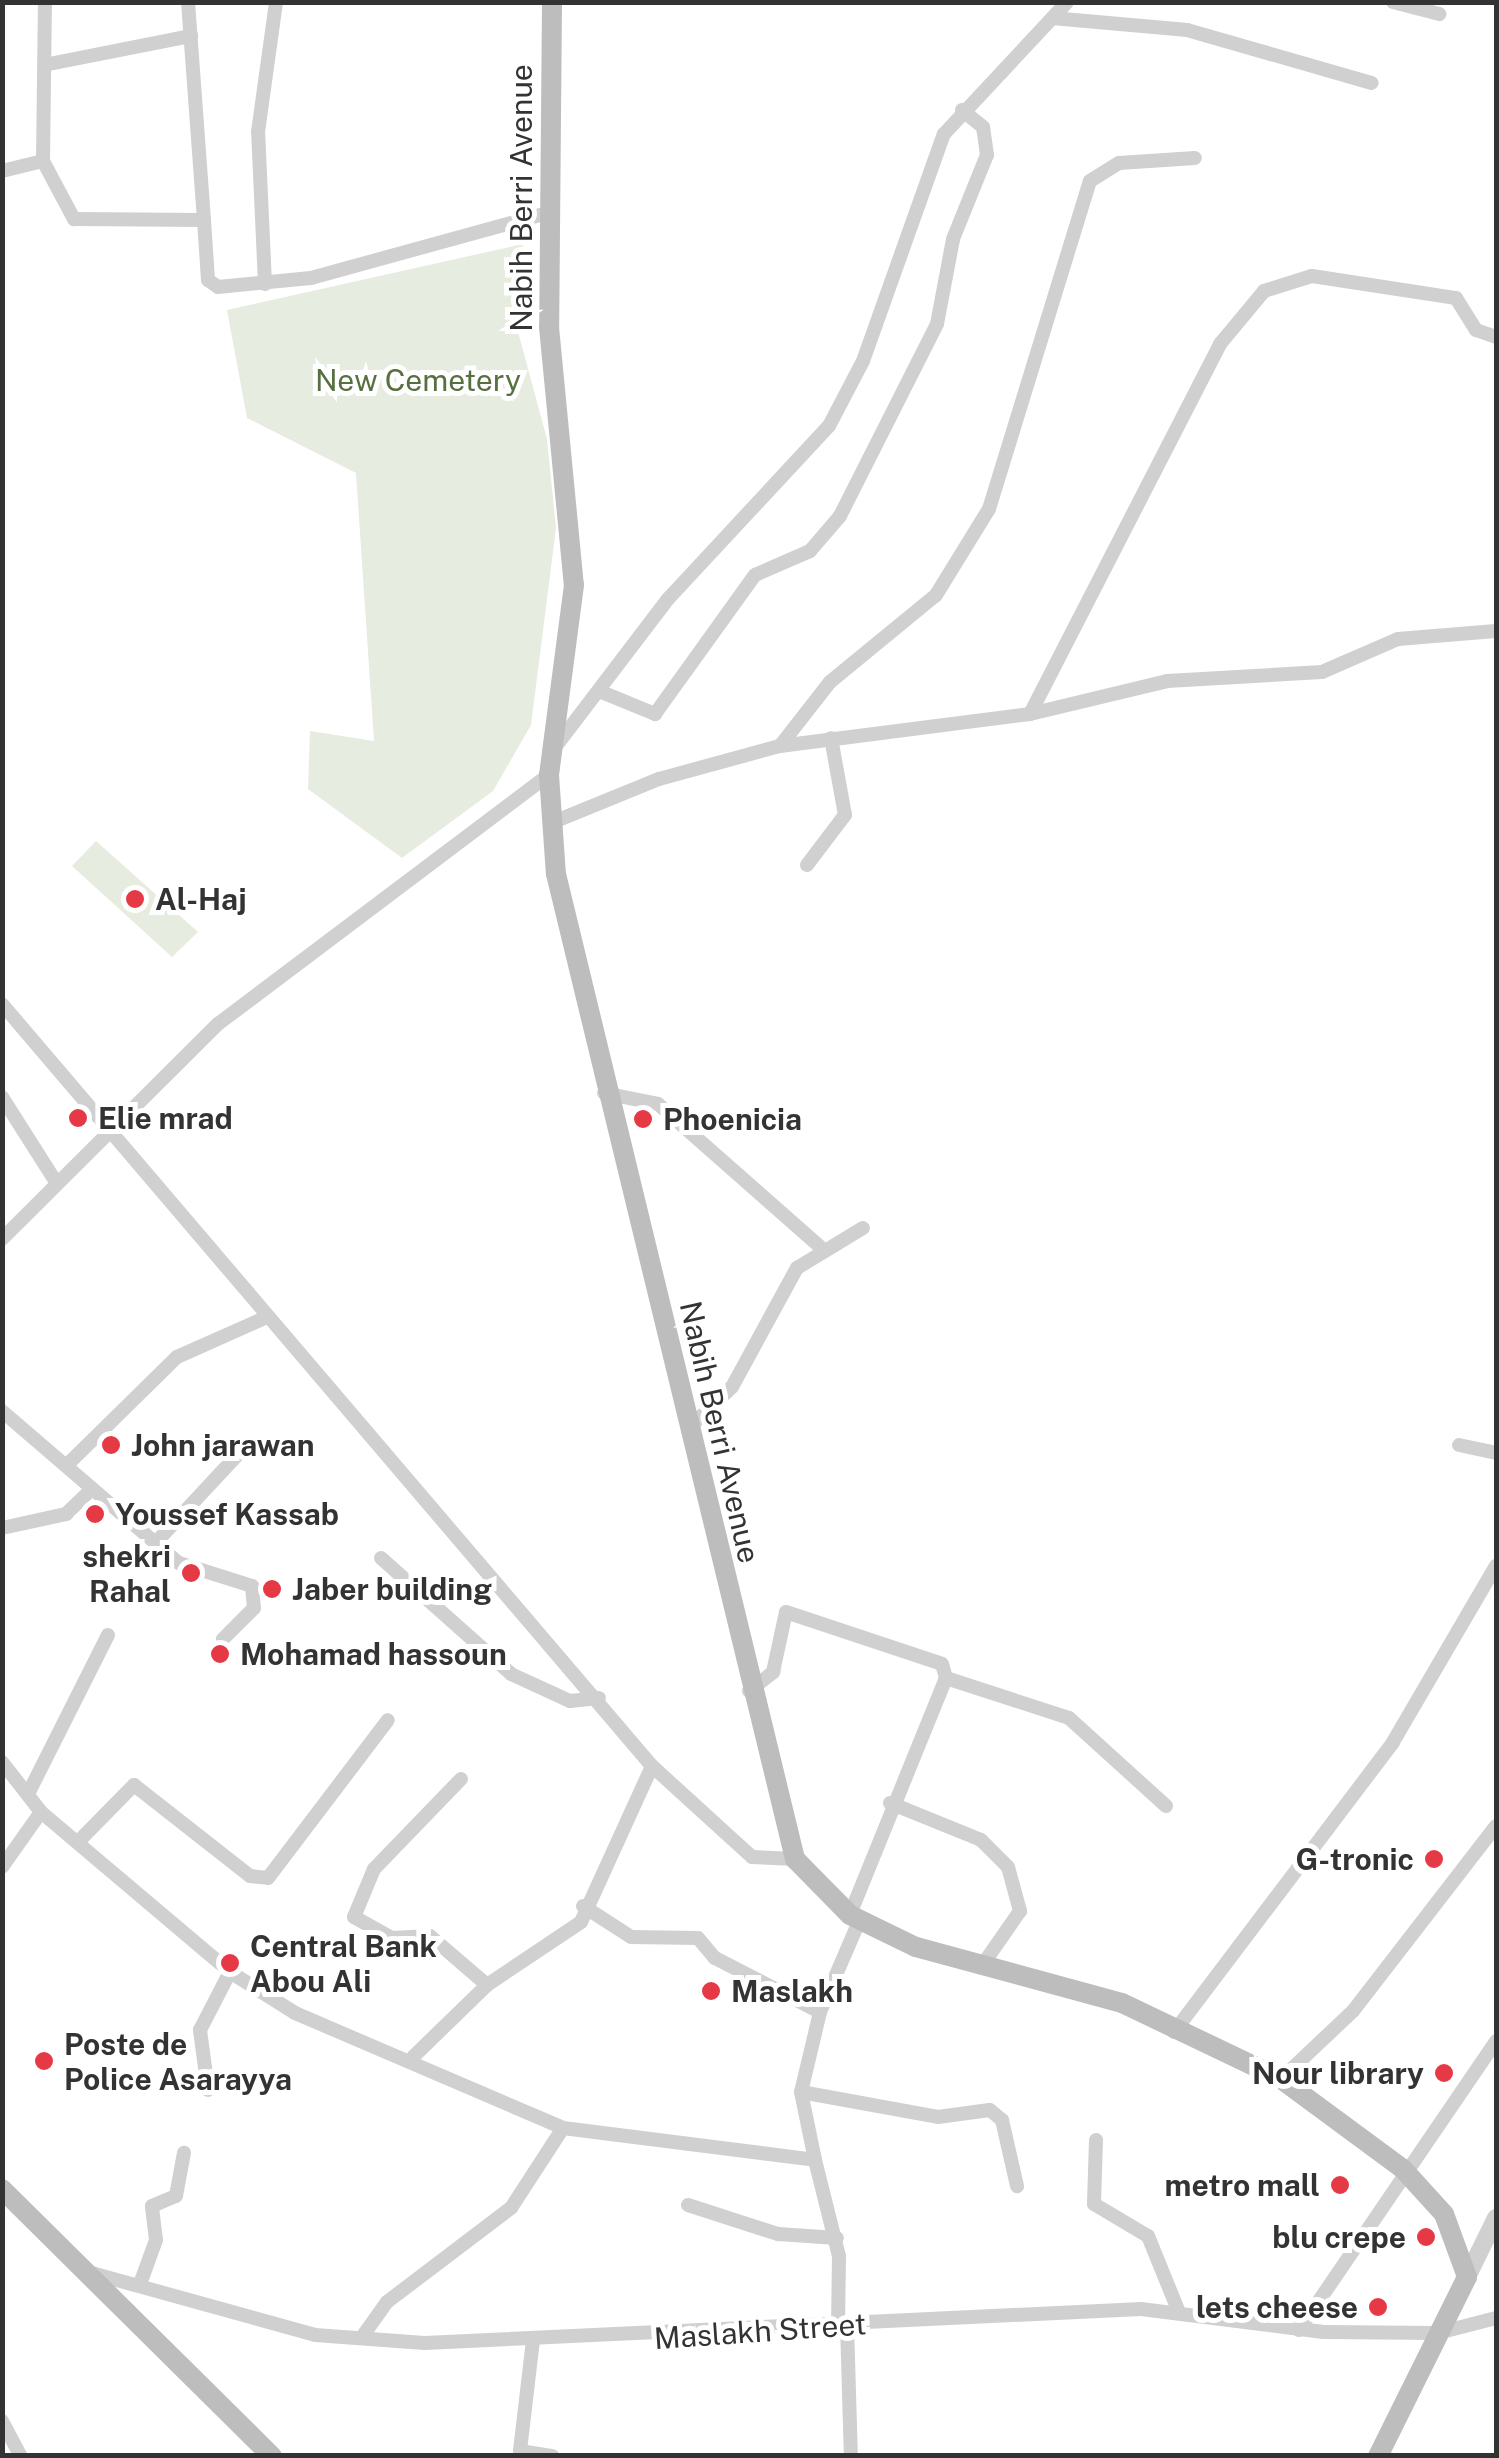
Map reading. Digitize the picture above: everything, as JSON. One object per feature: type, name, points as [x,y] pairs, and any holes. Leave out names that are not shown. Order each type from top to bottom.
[{"type":"main road","name":"Nabih Berri Avenue","points":[[552,2],[548,327],[574,585],[556,746],[549,775],[551,824],[604,1093],[690,1426],[749,1691],[794,1859]]},
{"type":"main road","points":[[794,1859],[855,1917],[916,1947],[986,1960],[1071,1983],[1280,2080],[1403,2168],[1444,2214],[1467,2277],[1378,2456]]},
{"type":"main road","points":[[2,2189],[272,2456]]},
{"type":"street","points":[[45,2],[49,64],[43,162],[74,220],[204,220]]},
{"type":"street","points":[[188,2],[210,284],[266,284],[551,212]]},
{"type":"street","points":[[266,284],[258,132],[276,2]]},
{"type":"street","points":[[556,746],[668,599],[828,426],[863,361],[931,159],[962,110],[1067,2]]},
{"type":"street","points":[[1392,2],[1439,14]]},
{"type":"street","points":[[1052,18],[1187,30],[1372,83]]},
{"type":"street","points":[[49,64],[191,36]]},
{"type":"street","points":[[599,691],[655,714],[756,575],[810,551],[840,516],[937,324],[954,240],[987,155],[982,126],[962,110]]},
{"type":"street","points":[[780,746],[830,682],[936,594],[989,509],[1090,181],[1119,163],[1195,158]]},
{"type":"street","points":[[2,171],[43,162]]},
{"type":"street","points":[[1030,714],[1250,300],[1295,278],[1330,278],[1456,298],[1476,330],[1496,337]]},
{"type":"street","points":[[551,824],[659,779],[780,746],[1030,714],[1167,681],[1335,670],[1398,639],[1496,632]]},
{"type":"street","points":[[807,865],[845,815],[831,738]]},
{"type":"street","points":[[5,1229],[104,1130],[339,925],[549,775]]},
{"type":"street","points":[[2,1004],[104,1130],[599,1698],[652,1766],[752,1856],[794,1859]]},
{"type":"street","points":[[604,1093],[658,1104],[820,1248]]},
{"type":"street","points":[[2,1096],[56,1182]]},
{"type":"street","points":[[690,1426],[732,1386],[787,1284],[820,1248],[862,1228]]},
{"type":"street","points":[[68,1464],[177,1358],[268,1317]]},
{"type":"street","points":[[2,1411],[68,1464],[92,1489],[160,1538],[179,1564],[235,1574],[255,1590],[254,1608],[223,1639]]},
{"type":"street","points":[[1459,1444],[1496,1453]]},
{"type":"street","points":[[160,1538],[245,1447]]},
{"type":"street","points":[[4,1531],[21,1518],[66,1514],[92,1489]]},
{"type":"street","points":[[381,1558],[511,1674],[570,1701],[599,1698]]},
{"type":"street","points":[[1174,2032],[1392,1742],[1496,1566]]},
{"type":"street","points":[[749,1691],[773,1672],[786,1612],[922,1653],[946,1678],[1069,1718],[1166,1806]]},
{"type":"street","points":[[28,1794],[108,1635]]},
{"type":"street","points":[[851,2456],[837,2238],[815,2160],[802,2092],[820,2012],[855,1917],[890,1803],[946,1678]]},
{"type":"street","points":[[78,1842],[134,1785],[250,1876],[268,1878],[388,1720]]},
{"type":"street","points":[[2,1762],[41,1812],[230,1972],[294,2013],[413,2058],[563,2128],[815,2160]]},
{"type":"street","points":[[413,2058],[487,1985],[581,1922],[582,1906],[652,1766]]},
{"type":"street","points":[[461,1779],[374,1869],[354,1916],[392,1938],[430,1936],[487,1985]]},
{"type":"street","points":[[890,1803],[981,1840],[1008,1867],[1020,1911],[986,1960]]},
{"type":"street","points":[[2,1867],[41,1812]]},
{"type":"street","points":[[1280,2080],[1352,2011],[1496,1826]]},
{"type":"street","points":[[582,1906],[631,1938],[698,1938],[715,1958],[820,2012]]},
{"type":"street","points":[[208,2090],[200,2030],[230,1972]]},
{"type":"street","points":[[1298,2330],[1403,2168],[1496,2041]]},
{"type":"street","points":[[802,2092],[938,2117],[990,2110],[1002,2120],[1017,2186]]},
{"type":"street","points":[[362,2337],[387,2302],[510,2208],[563,2128]]},
{"type":"street","points":[[1096,2140],[1094,2204],[1148,2236],[1178,2310]]},
{"type":"street","points":[[140,2284],[156,2240],[152,2206],[176,2196],[184,2153]]},
{"type":"street","points":[[688,2204],[778,2234],[837,2238]]},
{"type":"street","points":[[1467,2277],[1496,2218]]},
{"type":"street","name":"Maslakh Street","points":[[88,2272],[315,2335],[362,2337],[533,2340],[1178,2310],[1298,2330],[1438,2334],[1496,2318]]},
{"type":"street","points":[[533,2340],[520,2451],[553,2456]]},
{"type":"street","points":[[2,2422],[22,2456]]},
{"type":"green space","name":"New Cemetery","points":[[523,244],[517,328],[547,439],[556,528],[531,725],[493,791],[402,858],[308,789],[310,731],[374,741],[356,473],[247,418],[227,310]]},
{"type":"green space","name":"Al-Haj","points":[[96,841],[198,932],[172,957],[72,866]]},
{"type":"place","name":"Al-Haj","points":[[135,899]]},
{"type":"place","name":"Elie mrad","points":[[78,1118]]},
{"type":"place","name":"Phoenicia","points":[[643,1119]]},
{"type":"place","name":"John jarawan","points":[[111,1445]]},
{"type":"place","name":"Youssef Kassab","points":[[95,1514]]},
{"type":"place","name":"shekri Rahal","points":[[191,1573]]},
{"type":"place","name":"Jaber building","points":[[272,1589]]},
{"type":"place","name":"Mohamad hassoun","points":[[220,1654]]},
{"type":"place","name":"G-tronic","points":[[1434,1859]]},
{"type":"place","name":"Central Bank Abou Ali","points":[[230,1963]]},
{"type":"place","name":"Maslakh","points":[[711,1991]]},
{"type":"place","name":"Poste de Police Asarayya","points":[[44,2061]]},
{"type":"place","name":"Nour library","points":[[1444,2073]]},
{"type":"place","name":"metro mall","points":[[1340,2185]]},
{"type":"place","name":"blu crepe","points":[[1426,2237]]},
{"type":"place","name":"lets cheese","points":[[1378,2307]]}]
